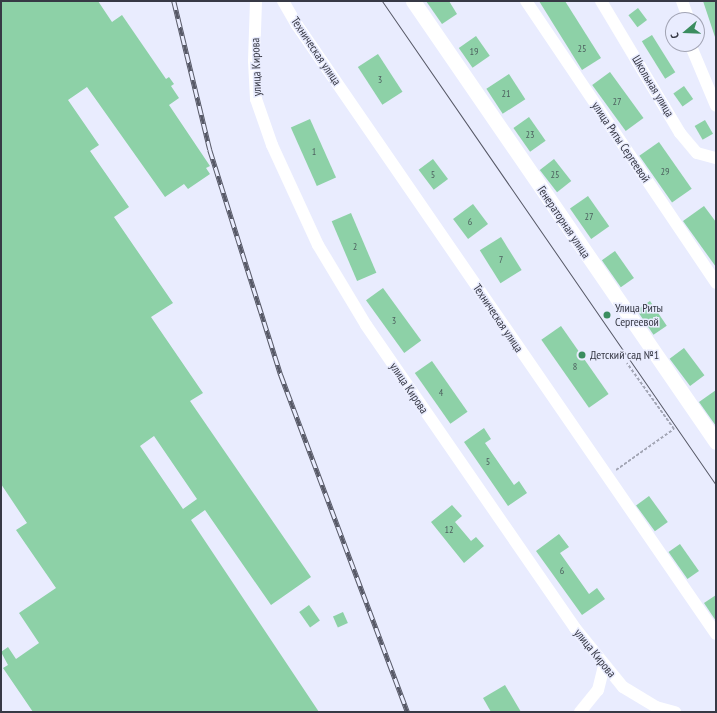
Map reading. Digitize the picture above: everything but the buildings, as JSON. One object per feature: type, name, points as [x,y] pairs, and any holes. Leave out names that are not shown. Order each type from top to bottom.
[{"type":"main road","name":"Генераторная улица","points":[[414,1],[716,442]]},
{"type":"street","name":"улица Кирова","points":[[256,1],[256,99],[272,144],[318,245],[366,324],[575,628],[604,666],[623,687],[656,707],[676,712]]},
{"type":"street","name":"Техническая улица","points":[[284,1],[297,25],[716,634]]},
{"type":"street","name":"улица Риты Сергеевой","points":[[526,1],[716,283]]},
{"type":"street","name":"Школьная улица","points":[[601,1],[680,133],[697,153],[716,158]]},
{"type":"street","points":[[682,1],[686,12]]},
{"type":"street","points":[[693,52],[716,106]]},
{"type":"street","points":[[580,712],[598,690],[604,666]]},
{"type":"path","points":[[607,476],[674,429],[627,363]]},
{"type":"tram line","points":[[382,1],[716,485]]},
{"type":"railway","points":[[174,1],[210,150],[281,375],[408,712]]},
{"type":"place","name":"Улица Риты Сергеевой","points":[[607,315]]},
{"type":"place","name":"Детский сад №1","points":[[582,355]]}]
